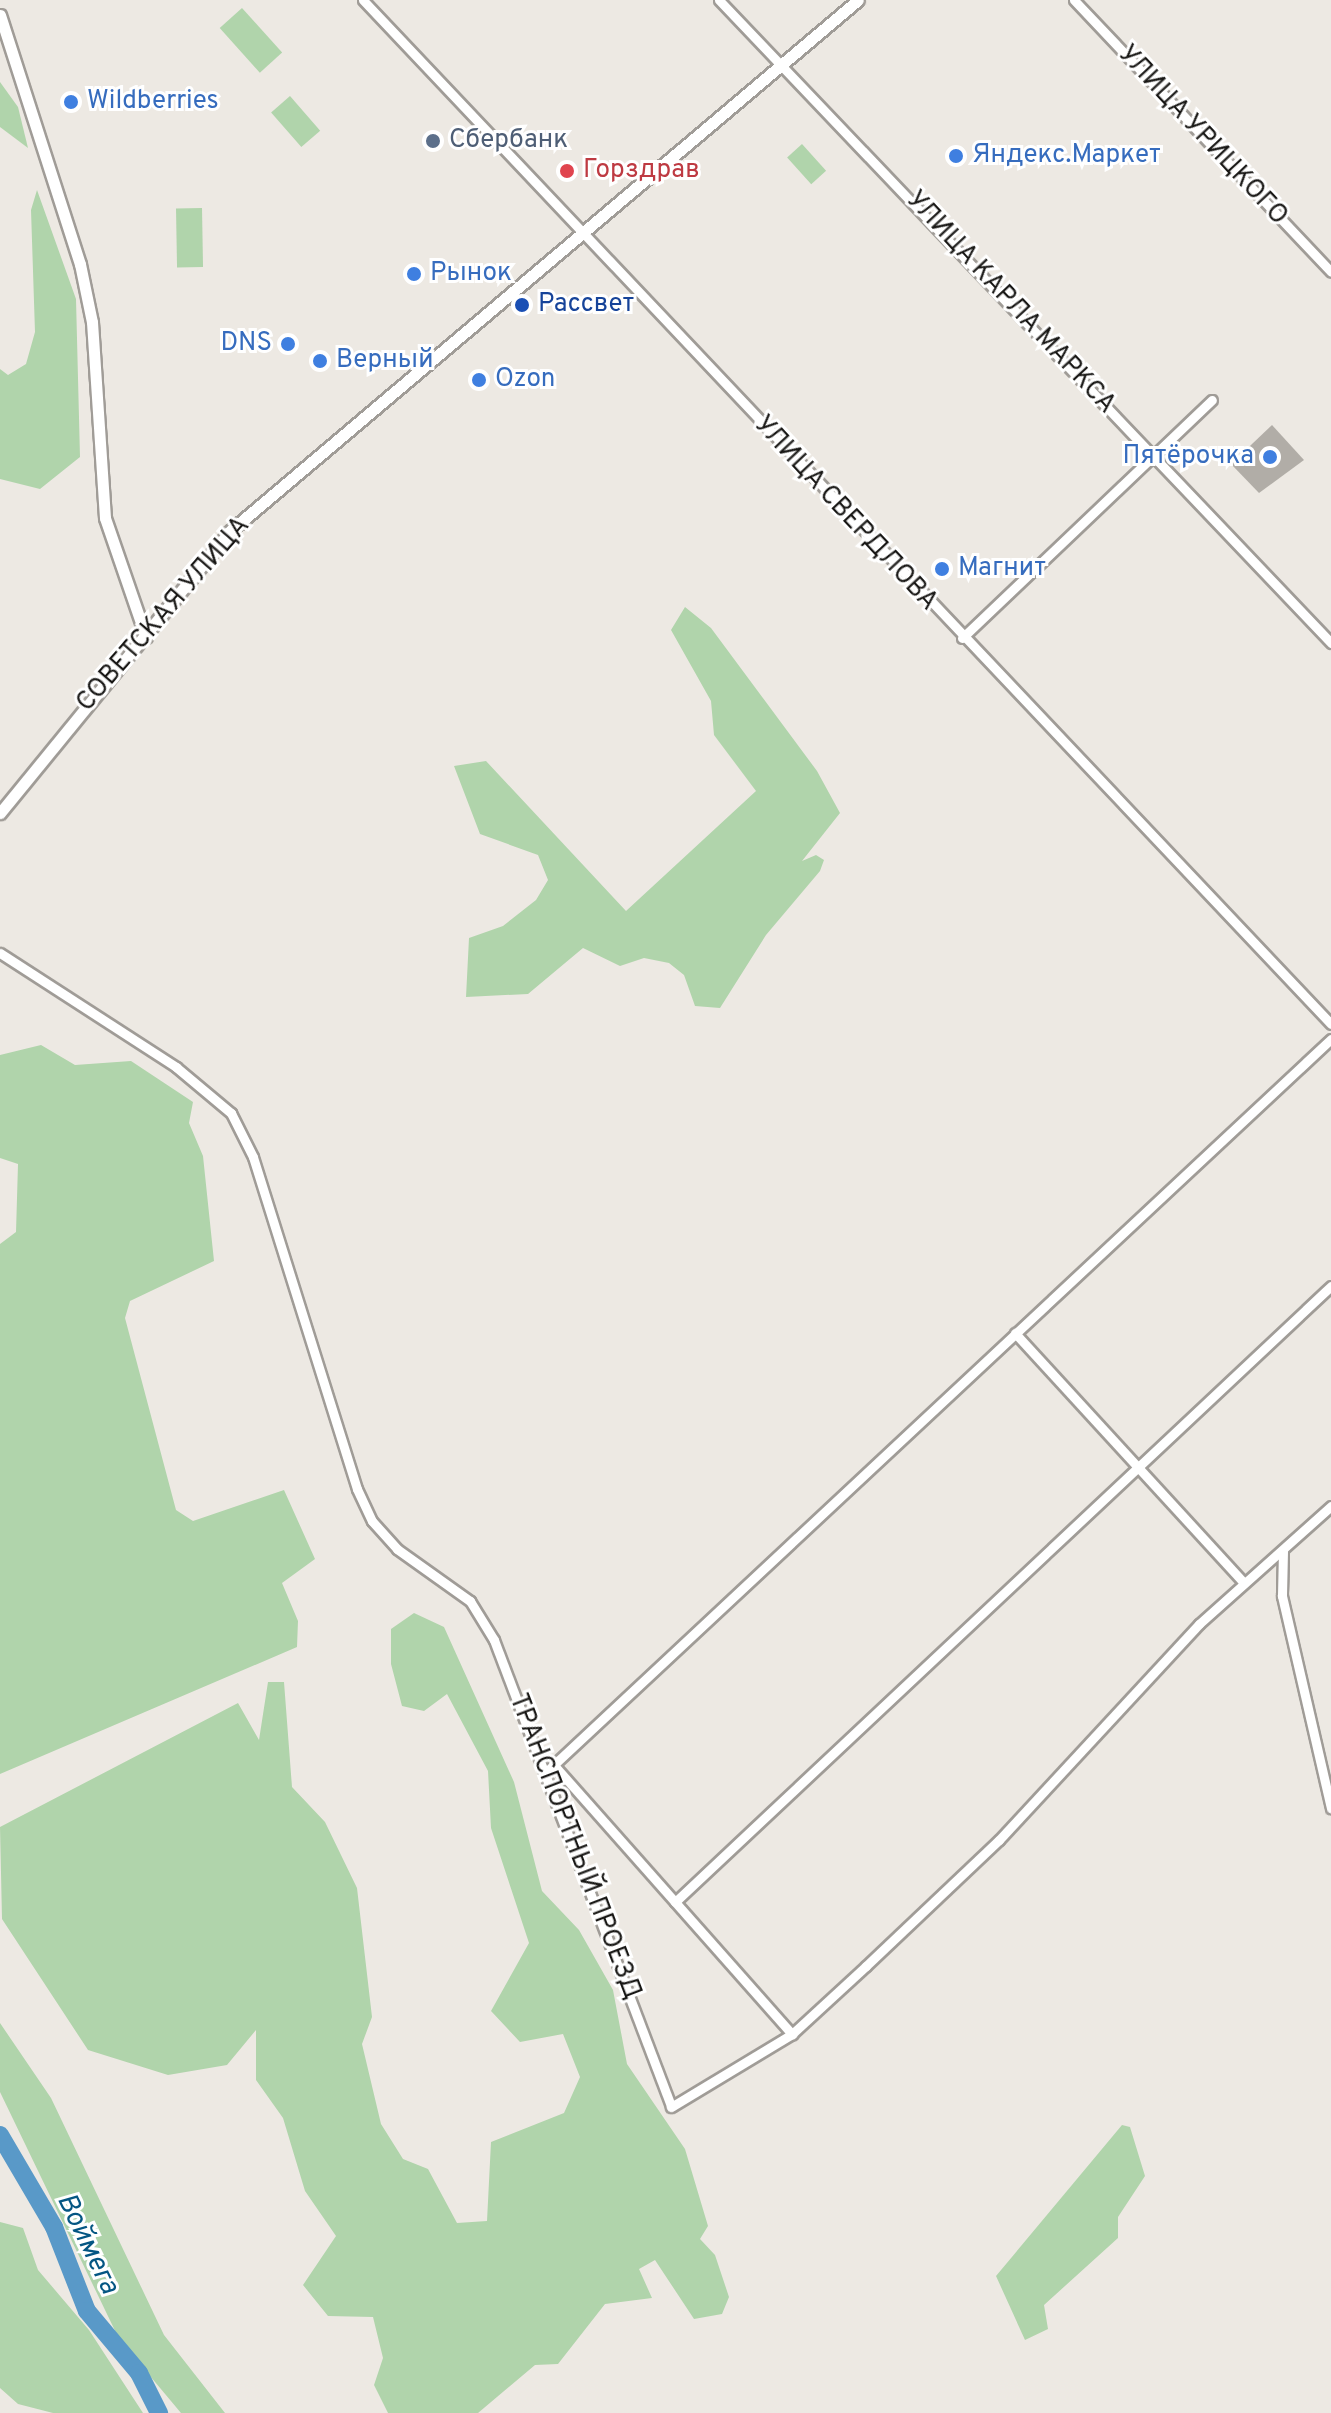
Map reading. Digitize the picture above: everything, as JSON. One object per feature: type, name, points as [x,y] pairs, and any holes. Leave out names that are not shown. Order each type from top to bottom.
[{"type":"street","name":"УЛИЦА СВЕРДЛОВА","points":[[363,0],[962,638],[1331,1024]]},
{"type":"street","name":"УЛИЦА КАРЛА МАРКСА","points":[[719,0],[1331,643]]},
{"type":"street","name":"СОВЕТСКАЯ УЛИЦА","points":[[0,813],[230,531],[582,230],[783,66],[858,0]]},
{"type":"street","name":"УЛИЦА УРИЦКОГО","points":[[1074,0],[1331,272]]},
{"type":"street","points":[[0,15],[80,264],[93,336],[105,518],[146,637]]},
{"type":"street","points":[[962,638],[1212,400]]},
{"type":"street","name":"ТРАНСПОРТНЫЙ ПРОЕЗД","points":[[0,953],[176,1067],[231,1113],[253,1157],[372,1521],[397,1549],[470,1601],[494,1640],[550,1768],[671,2107],[792,2034],[999,1840],[1243,1582],[1283,1551],[1331,1506]]},
{"type":"street","points":[[792,2034],[550,1768],[1331,1039]]},
{"type":"street","points":[[675,1902],[1331,1286]]},
{"type":"street","points":[[1015,1333],[1243,1582]]},
{"type":"street","points":[[1283,1551],[1282,1596],[1331,1808]]},
{"type":"green space","points":[[242,8],[282,53],[260,73],[220,28]]},
{"type":"green space","points":[[0,82],[18,107],[28,148],[0,127]]},
{"type":"green space","points":[[290,96],[320,131],[301,147],[271,112]]},
{"type":"green space","points":[[802,144],[826,171],[811,184],[787,157]]},
{"type":"green space","points":[[37,190],[76,299],[80,457],[40,489],[0,479],[0,369],[8,375],[26,364],[35,332],[31,210]]},
{"type":"green space","points":[[176,208],[202,208],[203,267],[177,267]]},
{"type":"green space","points":[[685,607],[711,628],[817,771],[840,813],[802,861],[816,855],[824,860],[820,871],[766,935],[720,1008],[695,1006],[684,975],[669,963],[644,958],[620,966],[583,948],[528,994],[466,997],[469,938],[503,926],[536,900],[548,880],[538,855],[480,834],[454,766],[486,761],[626,911],[756,791],[714,735],[711,701],[671,630]]},
{"type":"green space","points":[[41,1045],[75,1065],[131,1061],[193,1102],[189,1123],[203,1156],[214,1261],[130,1301],[125,1318],[176,1510],[193,1521],[284,1490],[315,1559],[282,1583],[298,1621],[297,1647],[0,1774],[0,1244],[16,1232],[18,1164],[0,1158],[0,1055]]},
{"type":"green space","points":[[414,1613],[444,1627],[514,1782],[542,1891],[579,1930],[613,1990],[627,2064],[685,2149],[708,2226],[700,2239],[715,2255],[729,2297],[722,2314],[694,2319],[655,2260],[639,2269],[652,2298],[605,2304],[558,2364],[535,2365],[478,2413],[388,2413],[374,2385],[383,2358],[373,2317],[328,2316],[303,2285],[336,2236],[305,2191],[283,2118],[256,2080],[256,2030],[227,2065],[168,2075],[88,2050],[2,1919],[0,1827],[238,1703],[259,1740],[268,1682],[284,1682],[292,1787],[325,1822],[357,1888],[372,2017],[362,2044],[381,2124],[403,2159],[428,2169],[457,2223],[487,2221],[491,2142],[564,2113],[580,2077],[563,2034],[520,2042],[491,2011],[529,1943],[491,1828],[488,1771],[447,1694],[424,1711],[402,1706],[391,1664],[391,1629]]},
{"type":"green space","points":[[0,2023],[51,2098],[164,2335],[225,2413],[181,2413],[119,2339],[0,2092]]},
{"type":"green space","points":[[1122,2125],[1130,2127],[1145,2176],[1118,2217],[1118,2238],[1044,2305],[1048,2329],[1025,2340],[996,2276]]},
{"type":"green space","points":[[0,2222],[23,2228],[38,2270],[89,2330],[143,2413],[53,2413],[18,2404],[0,2388]]},
{"type":"building","name":"Пятёрочка","points":[[1272,425],[1304,460],[1259,493],[1231,464]]},
{"type":"waterway","name":"Воймега","points":[[0,2135],[54,2227],[87,2311],[139,2373],[159,2413]]},
{"type":"place","name":"Wildberries","points":[[71,102]]},
{"type":"place","name":"Сбербанк","points":[[433,141]]},
{"type":"place","name":"Яндекс.Маркет","points":[[956,156]]},
{"type":"place","name":"Горздрав","points":[[567,171]]},
{"type":"place","name":"Рынок","points":[[414,274]]},
{"type":"place","name":"Рассвет","points":[[522,305]]},
{"type":"place","name":"DNS","points":[[288,344]]},
{"type":"place","name":"Верный","points":[[320,361]]},
{"type":"place","name":"Ozon","points":[[479,380]]},
{"type":"place","name":"Пятёрочка","points":[[1270,457]]},
{"type":"place","name":"Магнит","points":[[942,569]]}]
